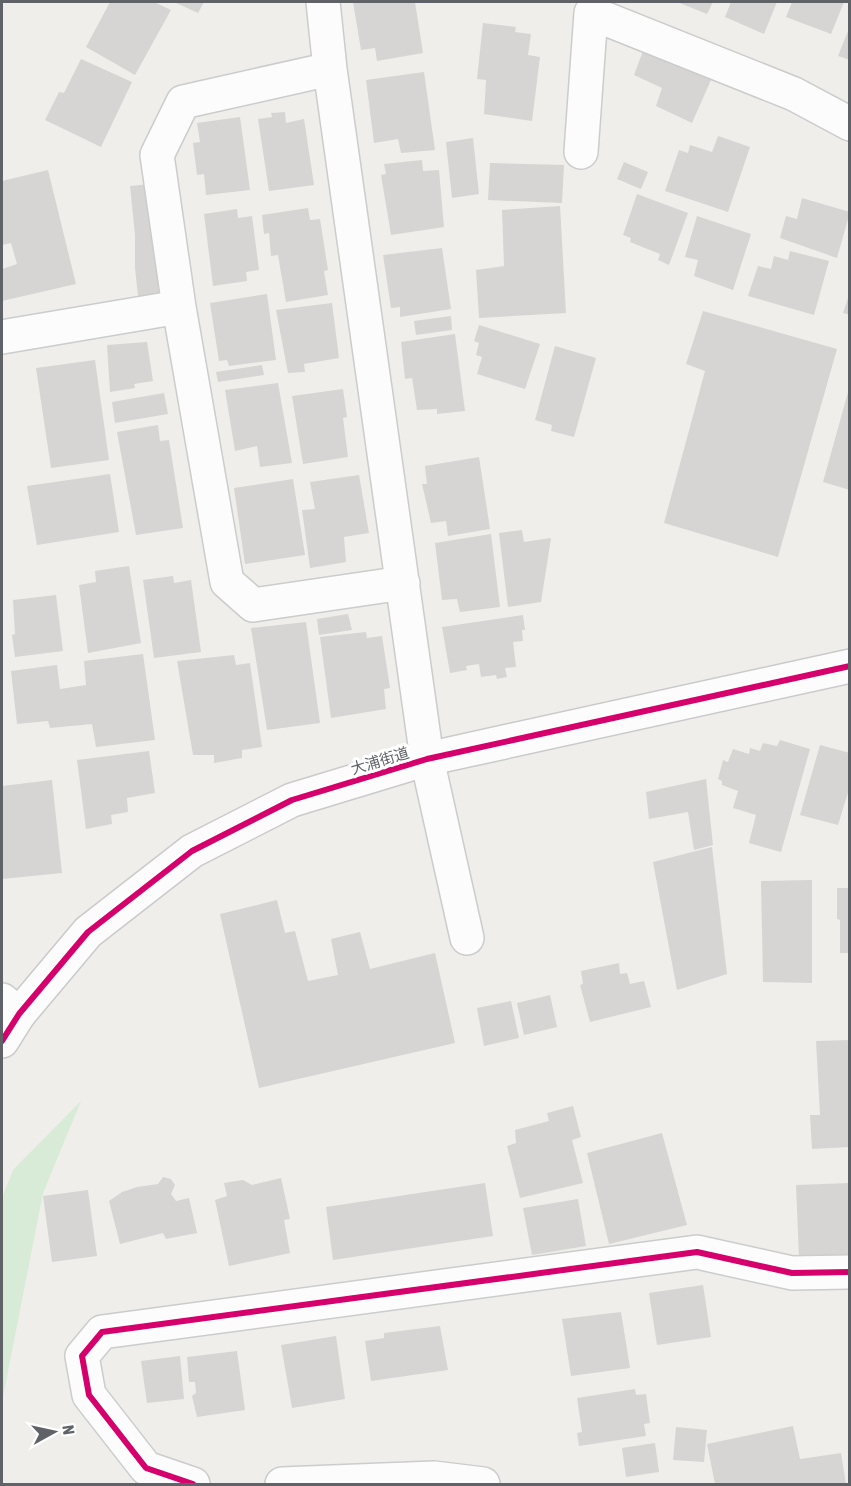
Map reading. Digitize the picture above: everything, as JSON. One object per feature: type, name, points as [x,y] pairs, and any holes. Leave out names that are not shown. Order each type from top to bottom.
[{"type":"street","points":[[322,2],[426,759],[467,938]]},
{"type":"street","points":[[581,152],[592,7],[794,94],[849,124]]},
{"type":"street","points":[[330,69],[183,102],[157,155],[179,307],[227,582],[253,605],[402,583]]},
{"type":"street","points":[[2,337],[179,307]]},
{"type":"street","name":"大浦街道","points":[[7,1018],[88,932],[192,850],[292,800],[426,759],[849,666]]},
{"type":"street","points":[[193,1485],[146,1468],[88,1395],[82,1356],[102,1332],[697,1252],[792,1274],[849,1272]]},
{"type":"street","points":[[282,1485],[434,1478],[483,1485]]},
{"type":"green space","points":[[81,1101],[43,1193],[2,1402],[2,1198],[13,1170]]},
{"type":"building","points":[[110,2],[154,2],[171,10],[135,75],[86,47]]},
{"type":"building","points":[[174,2],[204,2],[198,13]]},
{"type":"building","points":[[353,2],[415,2],[423,53],[377,61],[375,48],[361,50]]},
{"type":"building","points":[[677,2],[713,2],[707,14]]},
{"type":"building","points":[[731,2],[777,2],[764,34],[725,17]]},
{"type":"building","points":[[792,2],[844,2],[831,34],[786,17]]},
{"type":"building","points":[[483,23],[516,27],[515,32],[531,34],[528,55],[540,57],[532,121],[484,114],[486,80],[477,79]]},
{"type":"building","points":[[850,26],[850,60],[838,56]]},
{"type":"building","points":[[643,51],[711,80],[692,123],[656,106],[662,88],[634,75]]},
{"type":"building","points":[[81,59],[132,82],[101,147],[45,120],[59,92],[64,93]]},
{"type":"building","points":[[424,72],[435,150],[401,153],[398,139],[374,143],[366,80]]},
{"type":"building","points":[[285,112],[286,123],[304,119],[314,185],[269,191],[258,119],[272,117],[271,113]]},
{"type":"building","points":[[240,117],[250,190],[206,195],[204,174],[197,175],[193,143],[200,142],[197,123]]},
{"type":"building","points":[[718,136],[750,147],[728,212],[665,191],[679,150],[688,153],[690,145],[712,152]]},
{"type":"building","points":[[473,138],[479,194],[452,198],[446,142]]},
{"type":"building","points":[[422,160],[423,171],[439,170],[444,227],[391,235],[381,175],[386,174],[384,164]]},
{"type":"building","points":[[624,162],[648,172],[641,189],[617,179]]},
{"type":"building","points":[[490,163],[564,165],[562,203],[488,200]]},
{"type":"building","points":[[48,170],[76,284],[2,301],[2,269],[17,264],[11,243],[2,245],[2,181]]},
{"type":"building","points":[[151,184],[161,300],[139,305],[130,186]]},
{"type":"building","points":[[637,194],[688,213],[669,265],[658,260],[660,254],[630,242],[631,238],[623,235]]},
{"type":"building","points":[[802,198],[850,212],[837,258],[780,238],[786,216],[797,219]]},
{"type":"building","points":[[560,206],[566,313],[479,318],[476,270],[504,266],[502,210]]},
{"type":"building","points":[[308,208],[310,220],[320,219],[328,270],[324,271],[328,295],[286,302],[278,255],[271,256],[269,233],[264,234],[262,215]]},
{"type":"building","points":[[237,209],[238,218],[252,216],[259,270],[246,272],[247,281],[213,286],[204,214]]},
{"type":"building","points":[[697,216],[751,234],[733,290],[694,276],[698,260],[685,257]]},
{"type":"building","points":[[442,248],[451,309],[400,317],[400,307],[391,308],[383,255]]},
{"type":"building","points":[[790,251],[829,261],[814,315],[748,296],[758,266],[771,269],[774,256],[788,260]]},
{"type":"building","points":[[850,292],[850,315],[843,313]]},
{"type":"building","points":[[267,294],[276,360],[229,366],[227,360],[219,361],[210,303]]},
{"type":"building","points":[[332,303],[339,358],[304,364],[305,372],[288,373],[276,310]]},
{"type":"building","points":[[703,311],[837,349],[778,557],[664,523],[705,371],[686,364]]},
{"type":"building","points":[[451,316],[452,330],[416,335],[414,321]]},
{"type":"building","points":[[479,325],[540,344],[525,389],[477,374],[482,357],[476,355],[479,343],[474,341]]},
{"type":"building","points":[[455,334],[465,411],[437,414],[437,409],[417,410],[412,378],[405,379],[401,342]]},
{"type":"building","points":[[147,342],[153,381],[134,384],[135,388],[110,392],[107,345]]},
{"type":"building","points":[[555,346],[596,358],[574,437],[551,431],[552,425],[535,420]]},
{"type":"building","points":[[95,360],[109,460],[51,468],[36,368]]},
{"type":"building","points":[[262,365],[264,375],[218,382],[216,372]]},
{"type":"building","points":[[278,383],[292,463],[260,467],[257,446],[235,451],[225,390]]},
{"type":"building","points":[[850,385],[850,490],[823,482]]},
{"type":"building","points":[[343,389],[347,417],[343,418],[348,457],[303,464],[292,396]]},
{"type":"building","points":[[164,393],[168,414],[115,423],[112,402]]},
{"type":"building","points":[[158,425],[160,441],[169,440],[183,528],[136,535],[117,432]]},
{"type":"building","points":[[479,457],[490,529],[448,536],[446,521],[431,523],[422,484],[427,484],[425,466]]},
{"type":"building","points":[[110,474],[119,532],[37,545],[27,486]]},
{"type":"building","points":[[359,475],[369,533],[344,537],[346,562],[310,568],[302,510],[315,509],[310,482]]},
{"type":"building","points":[[293,479],[305,555],[245,564],[234,488]]},
{"type":"building","points":[[522,530],[524,542],[551,538],[541,602],[508,607],[499,533]]},
{"type":"building","points":[[491,534],[500,607],[460,612],[457,599],[442,600],[435,543]]},
{"type":"building","points":[[129,566],[141,643],[88,653],[79,585],[96,582],[95,571]]},
{"type":"building","points":[[173,576],[174,583],[191,580],[201,652],[154,658],[143,580]]},
{"type":"building","points":[[56,595],[63,651],[15,657],[12,635],[15,634],[13,600]]},
{"type":"building","points":[[348,614],[352,630],[319,635],[317,619]]},
{"type":"building","points":[[523,615],[525,630],[522,630],[523,641],[513,642],[516,667],[505,668],[507,677],[497,679],[496,675],[481,677],[479,664],[466,666],[467,670],[450,673],[442,627]]},
{"type":"building","points":[[306,622],[320,723],[267,730],[251,628]]},
{"type":"building","points":[[366,632],[367,638],[382,636],[390,688],[384,689],[386,709],[331,718],[320,637]]},
{"type":"building","points":[[143,654],[155,740],[96,747],[92,724],[50,728],[48,721],[17,724],[11,671],[57,665],[60,689],[86,685],[84,661]]},
{"type":"building","points":[[234,655],[236,665],[250,663],[262,747],[242,750],[242,758],[214,763],[214,755],[193,755],[177,661]]},
{"type":"building","points":[[780,740],[810,749],[781,852],[749,843],[756,815],[733,808],[738,791],[722,785],[722,781],[718,779],[723,760],[728,762],[733,749],[749,754],[750,748],[760,751],[763,743],[777,746]]},
{"type":"building","points":[[820,745],[850,753],[850,786],[838,825],[800,815]]},
{"type":"building","points":[[149,751],[155,793],[127,798],[128,812],[111,815],[112,824],[86,829],[77,760]]},
{"type":"building","points":[[706,779],[713,845],[694,850],[688,812],[649,819],[646,792]]},
{"type":"building","points":[[52,780],[62,873],[2,879],[2,786]]},
{"type":"building","points":[[712,847],[727,974],[677,990],[653,862]]},
{"type":"building","points":[[812,880],[812,983],[763,982],[761,881]]},
{"type":"building","points":[[837,888],[850,888],[850,953],[840,953]]},
{"type":"building","points":[[277,900],[285,933],[295,931],[308,981],[338,975],[331,939],[360,932],[370,969],[435,953],[455,1043],[259,1088],[220,914]]},
{"type":"building","points":[[619,963],[620,974],[627,973],[630,984],[644,981],[651,1007],[590,1022],[580,985],[583,984],[581,971]]},
{"type":"building","points":[[550,995],[557,1027],[524,1035],[517,1003]]},
{"type":"building","points":[[511,1001],[519,1038],[484,1046],[477,1008]]},
{"type":"building","points":[[850,1040],[850,1147],[812,1149],[810,1115],[820,1115],[816,1041]]},
{"type":"building","points":[[573,1106],[581,1137],[572,1140],[583,1183],[520,1198],[507,1146],[516,1143],[515,1130],[549,1121],[547,1113]]},
{"type":"building","points":[[662,1133],[687,1225],[609,1244],[587,1153]]},
{"type":"building","points":[[163,1177],[171,1179],[175,1185],[171,1194],[176,1201],[189,1198],[197,1233],[166,1239],[163,1233],[120,1244],[109,1201],[122,1192],[158,1184]]},
{"type":"building","points":[[281,1178],[290,1219],[284,1220],[290,1253],[229,1266],[215,1200],[227,1196],[224,1183],[243,1180],[252,1185]]},
{"type":"building","points":[[485,1183],[493,1236],[333,1260],[326,1207]]},
{"type":"building","points":[[850,1183],[850,1254],[799,1257],[796,1185]]},
{"type":"building","points":[[88,1190],[97,1256],[52,1262],[43,1196]]},
{"type":"building","points":[[578,1199],[586,1246],[532,1255],[523,1208]]},
{"type":"building","points":[[703,1285],[711,1337],[657,1345],[649,1293]]},
{"type":"building","points":[[621,1312],[630,1368],[571,1376],[562,1319]]},
{"type":"building","points":[[440,1326],[448,1370],[371,1381],[365,1341],[384,1338],[384,1333]]},
{"type":"building","points":[[336,1336],[345,1399],[292,1408],[281,1345]]},
{"type":"building","points":[[237,1351],[245,1410],[197,1417],[192,1396],[196,1393],[195,1382],[189,1382],[187,1357]]},
{"type":"building","points":[[180,1356],[184,1399],[147,1403],[141,1361]]},
{"type":"building","points":[[635,1389],[636,1395],[646,1394],[650,1423],[644,1424],[646,1436],[579,1446],[577,1433],[582,1432],[577,1398]]},
{"type":"building","points":[[793,1426],[800,1459],[841,1453],[846,1484],[715,1484],[707,1444]]},
{"type":"building","points":[[676,1427],[707,1430],[704,1462],[673,1460]]},
{"type":"building","points":[[655,1443],[659,1472],[626,1477],[622,1448]]},
{"type":"cycle path","points":[[2,1041],[19,1014],[88,932],[192,851],[292,800],[427,759],[850,666]]},
{"type":"cycle path","points":[[193,1484],[146,1468],[89,1395],[82,1356],[102,1332],[697,1252],[792,1273],[850,1272]]}]
